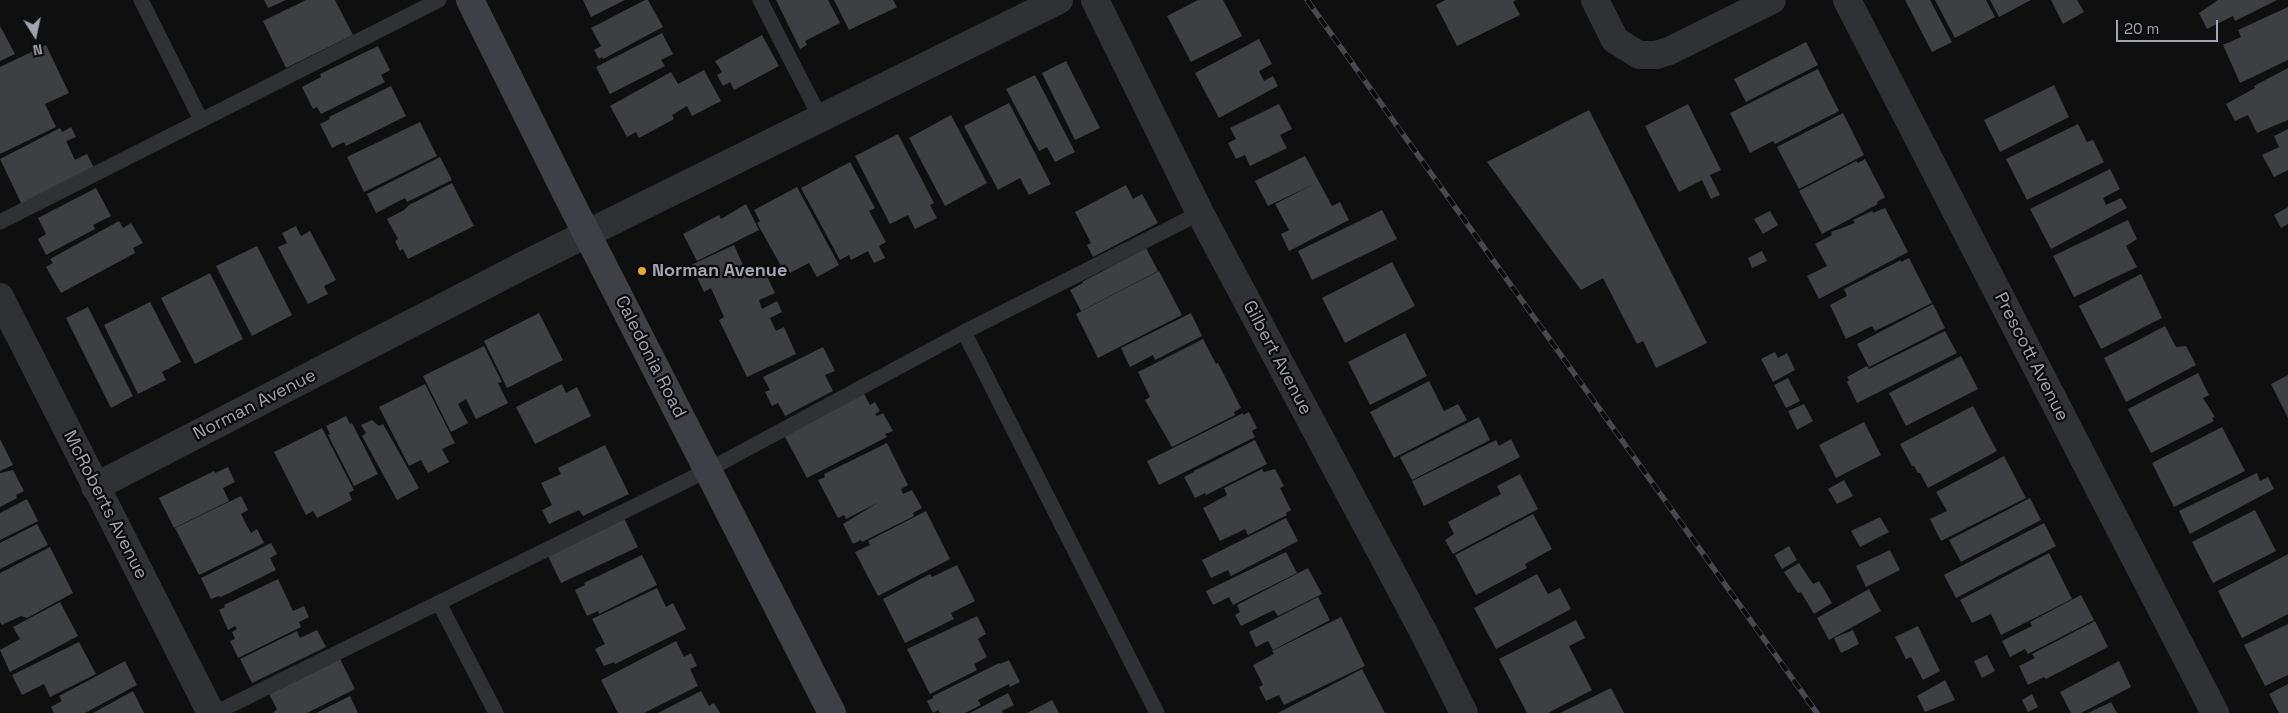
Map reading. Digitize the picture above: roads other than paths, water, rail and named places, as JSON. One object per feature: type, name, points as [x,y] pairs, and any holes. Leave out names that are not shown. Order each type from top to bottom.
[{"type":"street","name":"Caledonia Road","points":[[470,0],[587,234],[832,713]]},
{"type":"street","name":"Norman Avenue","points":[[96,487],[587,234],[1059,0]]},
{"type":"street","name":"Gilbert Avenue","points":[[1095,0],[1200,213],[1424,633],[1464,713]]},
{"type":"street","points":[[1595,0],[1616,40],[1639,55],[1656,55],[1670,51],[1772,0]]},
{"type":"street","name":"Prescott Avenue","points":[[1847,0],[2215,713]]},
{"type":"street","name":"McRoberts Avenue","points":[[0,297],[211,713]]},
{"type":"lane","points":[[141,0],[202,120]]},
{"type":"lane","points":[[0,222],[439,0]]},
{"type":"lane","points":[[760,0],[820,117]]},
{"type":"lane","points":[[215,713],[708,470],[964,332],[1200,213]]},
{"type":"lane","points":[[964,332],[1157,713]]},
{"type":"lane","points":[[439,603],[496,713]]},
{"type":"railway","points":[[1307,0],[1817,713]]},
{"type":"place","name":"Norman Avenue","points":[[642,271]]}]
